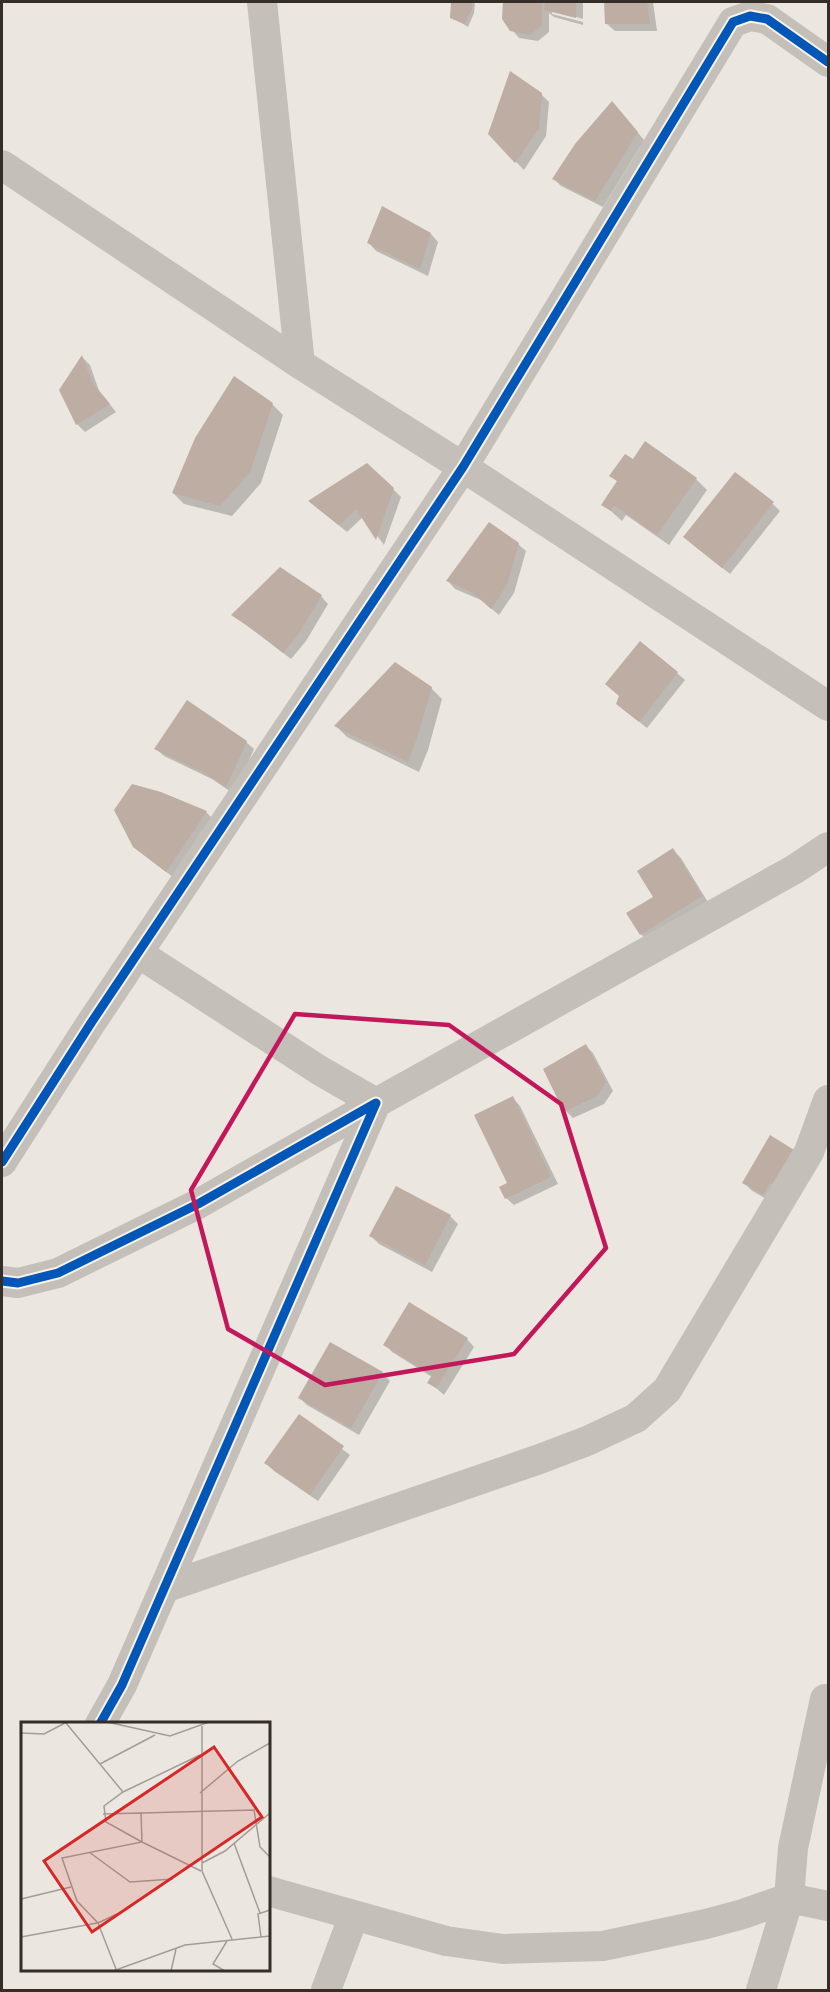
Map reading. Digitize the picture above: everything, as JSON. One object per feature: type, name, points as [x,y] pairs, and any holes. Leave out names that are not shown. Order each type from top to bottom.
[{"type":"street","points":[[262,2],[300,364]]},
{"type":"street","points":[[2,1162],[138,952],[463,467],[733,22],[750,16],[767,19],[828,62]]},
{"type":"street","points":[[2,165],[300,364],[463,467],[828,706]]},
{"type":"street","points":[[2,1281],[18,1283],[58,1273],[198,1204],[774,880],[828,847]]},
{"type":"street","points":[[138,952],[319,1070],[376,1103]]},
{"type":"street","points":[[164,1588],[587,1442],[636,1418],[667,1390],[707,1324],[809,1152],[828,1100]]},
{"type":"street","points":[[101,1722],[122,1685],[376,1103]]},
{"type":"street","points":[[761,1990],[789,1898],[793,1848],[825,1700]]},
{"type":"street","points":[[270,1892],[447,1941],[503,1949],[603,1946],[706,1924],[789,1898],[828,1906]]},
{"type":"street","points":[[326,1990],[354,1915]]},
{"type":"highlighted area","points":[[295,1014],[449,1025],[561,1104],[606,1248],[514,1354],[325,1385],[228,1329],[191,1190]]},
{"type":"building","points":[[451,2],[472,2],[472,9],[464,24],[450,18]]},
{"type":"building","points":[[503,2],[542,2],[542,25],[530,35],[510,31],[502,19]]},
{"type":"building","points":[[545,2],[576,2],[576,18],[544,10]]},
{"type":"building","points":[[604,2],[647,2],[650,24],[605,24]]},
{"type":"building","points":[[510,71],[542,93],[539,128],[515,163],[488,134]]},
{"type":"building","points":[[612,101],[638,132],[595,201],[552,179],[575,144]]},
{"type":"building","points":[[382,206],[431,233],[420,269],[367,243]]},
{"type":"building","points":[[82,355],[92,382],[110,404],[76,425],[59,390]]},
{"type":"building","points":[[234,376],[273,403],[250,472],[220,506],[172,493],[195,438]]},
{"type":"building","points":[[645,441],[697,478],[657,535],[614,505],[611,511],[601,505],[617,481],[609,476],[625,454],[633,459]]},
{"type":"building","points":[[367,463],[394,488],[376,540],[356,509],[339,525],[308,501]]},
{"type":"building","points":[[735,472],[774,502],[722,568],[683,537]]},
{"type":"building","points":[[489,522],[519,543],[507,585],[491,609],[472,592],[446,581]]},
{"type":"building","points":[[280,567],[322,595],[299,633],[283,653],[231,615]]},
{"type":"building","points":[[640,641],[678,672],[639,722],[616,704],[619,696],[605,684]]},
{"type":"building","points":[[395,662],[432,687],[408,762],[334,726]]},
{"type":"building","points":[[187,700],[247,741],[226,787],[203,772],[154,749]]},
{"type":"building","points":[[132,784],[161,792],[207,811],[166,872],[133,847],[114,810]]},
{"type":"building","points":[[673,848],[702,896],[640,935],[626,913],[653,897],[637,871]]},
{"type":"building","points":[[586,1044],[606,1082],[597,1096],[564,1112],[543,1069]]},
{"type":"building","points":[[513,1096],[551,1177],[505,1199],[499,1187],[507,1183],[474,1115]]},
{"type":"building","points":[[770,1135],[799,1153],[778,1187],[770,1183],[763,1195],[742,1183]]},
{"type":"building","points":[[396,1186],[451,1215],[425,1265],[369,1236]]},
{"type":"building","points":[[409,1302],[468,1338],[436,1388],[427,1383],[432,1375],[383,1345]]},
{"type":"building","points":[[330,1342],[383,1372],[351,1428],[298,1398]]},
{"type":"building","points":[[299,1414],[344,1446],[310,1495],[264,1463]]},
{"type":"cycle path","points":[[2,1162],[91,1023],[463,467],[733,22],[750,16],[767,19],[828,62]]},
{"type":"cycle path","points":[[2,1281],[18,1283],[58,1273],[198,1204],[376,1103],[122,1685],[101,1722]]}]
